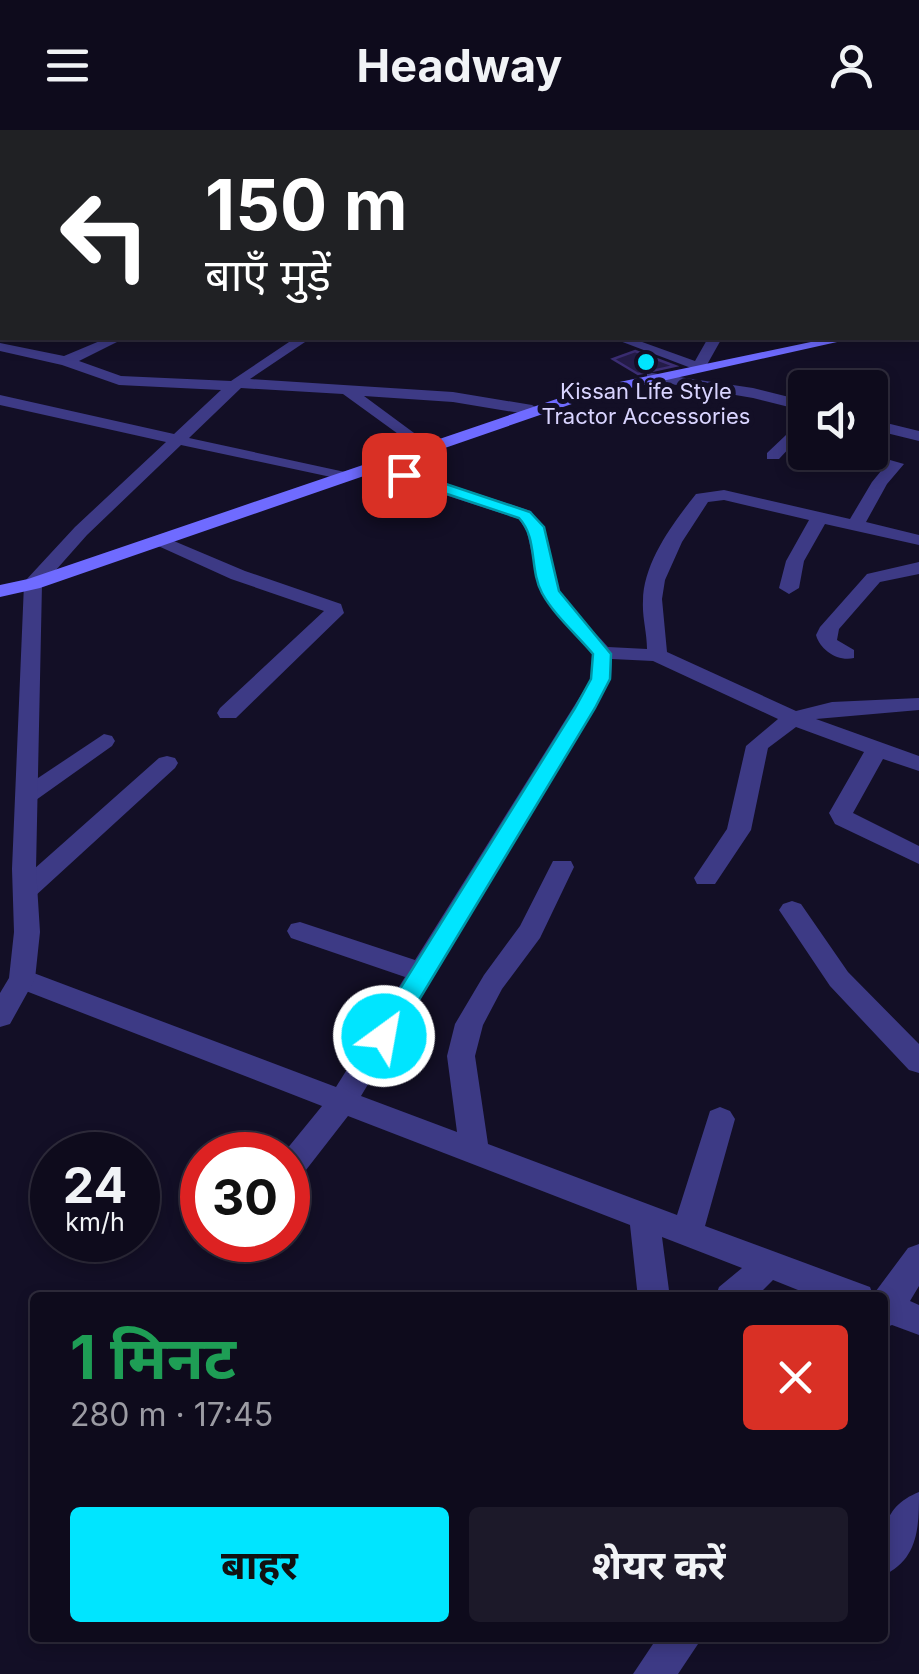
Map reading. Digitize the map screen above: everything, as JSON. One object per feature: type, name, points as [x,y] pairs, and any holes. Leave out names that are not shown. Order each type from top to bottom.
[{"type":"main road","points":[[0,591],[33,584],[162,541],[532,410],[652,377],[838,340]]},
{"type":"street","points":[[66,361],[113,340]]},
{"type":"street","points":[[0,1018],[22,978],[27,932],[33,584],[80,531],[236,385],[266,358],[300,340]]},
{"type":"street","points":[[625,340],[699,367],[713,340]]},
{"type":"street","points":[[0,347],[66,361],[119,380],[453,397],[532,410]]},
{"type":"street","points":[[652,377],[753,392],[788,401]]},
{"type":"street","points":[[348,391],[423,447]]},
{"type":"street","points":[[0,400],[339,476]]},
{"type":"street","points":[[888,428],[919,436]]},
{"type":"street","points":[[774,456],[788,441]]},
{"type":"street","points":[[857,523],[880,482],[896,464]]},
{"type":"street","points":[[310,1142],[344,1099],[424,973],[601,679],[602,654],[550,593],[536,527],[525,515],[371,465]]},
{"type":"street","points":[[656,655],[659,640],[652,592],[680,530],[702,498],[724,495],[919,540]]},
{"type":"street","points":[[789,588],[795,560],[820,516]]},
{"type":"street","points":[[162,541],[238,576],[334,608],[334,613],[228,713]]},
{"type":"street","points":[[847,654],[828,643],[830,626],[874,578],[919,568]]},
{"type":"street","points":[[602,654],[656,655],[793,718],[919,764]]},
{"type":"street","points":[[706,878],[739,830],[758,746],[766,736],[793,718],[822,710],[917,702]]},
{"type":"street","points":[[28,795],[104,741]]},
{"type":"street","points":[[877,749],[841,813],[843,819],[919,856]]},
{"type":"street","points":[[25,892],[168,763]]},
{"type":"street","points":[[474,1150],[461,1056],[469,1024],[492,982],[531,931],[562,867]]},
{"type":"street","points":[[792,910],[839,979],[919,1062]]},
{"type":"street","points":[[300,931],[424,973]]},
{"type":"street","points":[[22,978],[840,1292]]},
{"type":"street","points":[[688,1232],[720,1119]]},
{"type":"street","points":[[644,1215],[653,1292]]},
{"type":"street","points":[[888,1295],[919,1258]]},
{"type":"street","points":[[738,1292],[770,1264]]},
{"type":"street","points":[[888,1310],[919,1320]]},
{"type":"street","points":[[888,1549],[919,1510]]},
{"type":"street","points":[[653,1674],[679,1642]]},
{"type":"building","name":"Kissan Life Style Tractor Accessories","points":[[635,351],[675,366],[638,374],[613,359]]},
{"type":"place","name":"Kissan Life Style Tractor Accessories","points":[[646,362]]},
{"type":"route","points":[[384,1036],[585,708],[601,679],[602,654],[550,593],[536,527],[525,515],[404,475]]}]
